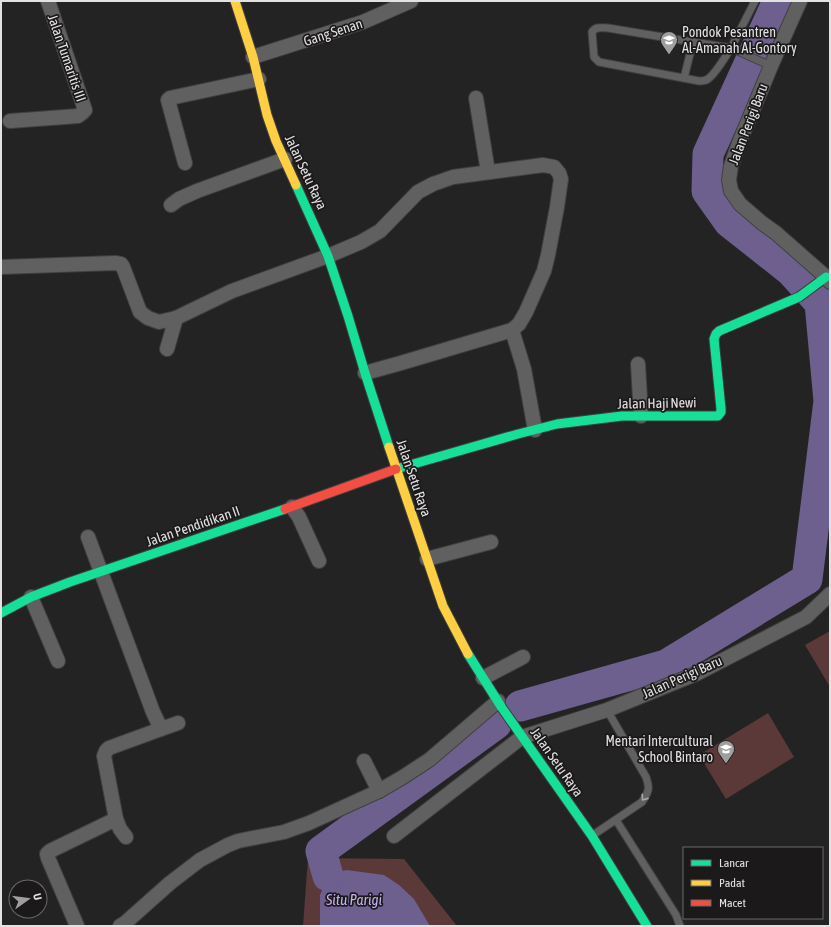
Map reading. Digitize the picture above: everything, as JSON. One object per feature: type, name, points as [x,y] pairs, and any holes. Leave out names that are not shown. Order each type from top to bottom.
[{"type":"street","name":"Jalan Tumaritis III","points":[[10,121],[78,116],[85,110],[48,1]]},
{"type":"street","name":"Jalan Setu Raya","points":[[235,1],[253,57],[267,115],[276,141],[328,256],[396,469],[443,606],[471,659],[483,678],[518,732],[592,836],[647,926]]},
{"type":"street","name":"Gang Senan","points":[[253,57],[363,22],[411,1]]},
{"type":"street","name":"Jalan Perigi Baru","points":[[800,1],[767,64],[731,166],[729,180],[731,191],[740,204],[776,233],[825,281]]},
{"type":"street","points":[[185,163],[168,100],[170,98],[259,79]]},
{"type":"street","points":[[476,98],[488,172]]},
{"type":"street","points":[[171,205],[179,199],[197,191],[284,159]]},
{"type":"street","points":[[1,267],[121,264],[140,312],[148,318],[159,322],[176,318],[232,291],[328,256],[361,242],[380,232],[418,192],[433,184],[453,177],[488,172],[543,165],[554,167],[559,173],[561,179],[558,207],[548,255],[544,271],[526,312],[519,324],[512,330],[365,373]]},
{"type":"street","name":"Jalan Haji Newi","points":[[396,469],[558,424],[622,416],[718,416],[721,409],[714,339],[716,334],[719,331],[799,297],[825,281]]},
{"type":"street","points":[[167,349],[176,318]]},
{"type":"street","points":[[512,330],[524,369],[535,430]]},
{"type":"street","points":[[638,364],[642,416]]},
{"type":"street","name":"Jalan Pendidikan II","points":[[1,613],[31,597],[70,582],[292,507],[396,469]]},
{"type":"street","points":[[292,507],[299,518],[319,561]]},
{"type":"street","points":[[88,537],[161,730]]},
{"type":"street","points":[[427,560],[491,542]]},
{"type":"street","name":"Jalan Perigi Baru","points":[[518,732],[607,710],[698,673],[806,617],[830,594]]},
{"type":"street","points":[[31,597],[58,662]]},
{"type":"street","points":[[483,678],[524,657]]},
{"type":"street","points":[[120,926],[170,883],[200,860],[238,841],[284,832],[309,823],[379,791],[404,777],[429,760],[500,704]]},
{"type":"street","points":[[126,837],[120,829],[116,819],[104,756],[106,751],[109,748],[178,723]]},
{"type":"street","points":[[394,836],[518,732]]},
{"type":"street","points":[[364,761],[379,791]]},
{"type":"street","points":[[77,926],[47,854],[50,851],[116,819]]},
{"type":"lane","points":[[755,1],[731,48],[714,72],[704,81],[599,62],[594,57],[592,32],[597,27],[731,48],[767,64]]},
{"type":"lane","points":[[684,78],[693,42]]},
{"type":"lane","points":[[592,836],[642,802],[647,795],[649,787],[646,777],[607,710]]},
{"type":"lane","points":[[616,820],[676,915],[680,926]]},
{"type":"shaded area","points":[[830,631],[830,687],[805,645]]},
{"type":"shaded area","points":[[768,713],[794,757],[726,799],[699,755]]},
{"type":"shaded area","points":[[308,858],[404,859],[457,926],[303,926]]},
{"type":"water","name":"Situ Parigi","points":[[347,870],[384,875],[399,885],[414,899],[430,926],[320,926],[320,895],[328,876]]},
{"type":"waterway","points":[[520,706],[666,665],[807,579],[829,401],[820,303],[791,271],[729,222],[707,191],[708,154],[778,1]]},
{"type":"waterway","points":[[328,876],[321,851],[496,724]]},
{"type":"traffic: fast","points":[[296,185],[328,256],[389,447]]},
{"type":"traffic: fast","points":[[396,469],[557,424],[622,416],[718,416],[721,409],[714,339],[716,334],[719,331],[799,297],[826,277]]},
{"type":"traffic: fast","points":[[1,613],[31,597],[70,582],[285,509]]},
{"type":"traffic: fast","points":[[468,654],[502,708],[592,836],[647,926]]},
{"type":"traffic: slow","points":[[235,1],[253,57],[267,115],[276,141],[296,185]]},
{"type":"traffic: slow","points":[[389,447],[443,606],[468,654]]},
{"type":"traffic: jam","points":[[285,509],[396,469]]},
{"type":"place","name":"Pondok Pesantren Al-Amanah Al-Gontory","points":[[669,55]]},
{"type":"place","name":"Mentari Intercultural School Bintaro","points":[[726,764]]}]
